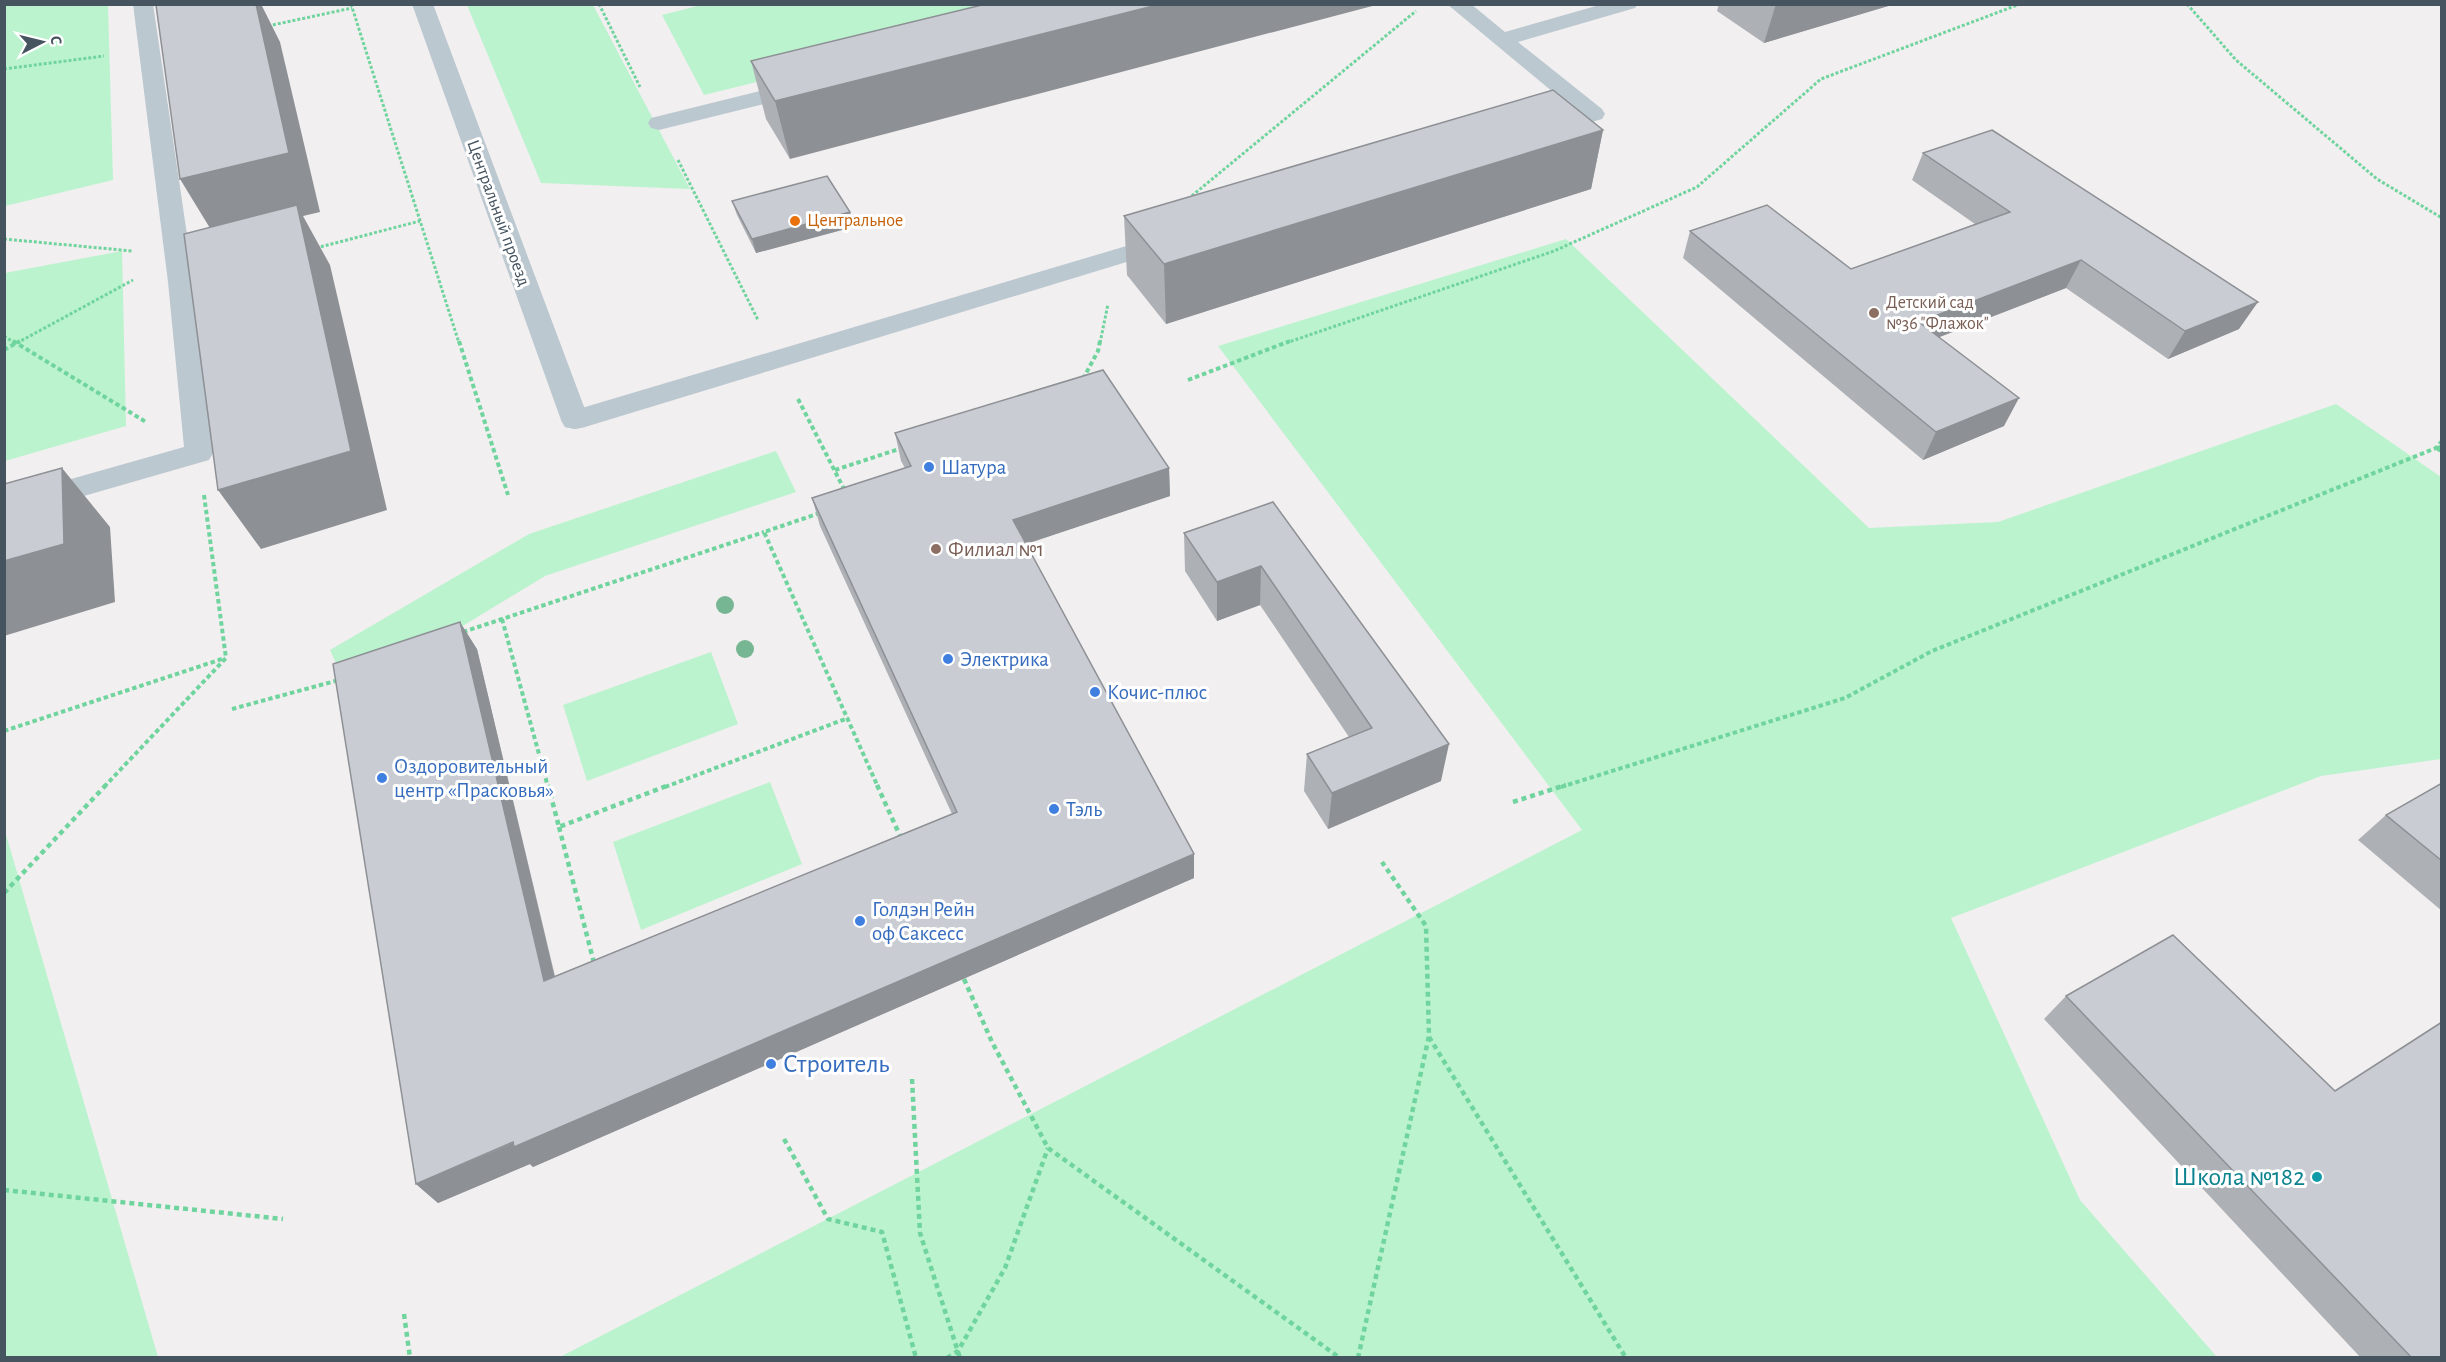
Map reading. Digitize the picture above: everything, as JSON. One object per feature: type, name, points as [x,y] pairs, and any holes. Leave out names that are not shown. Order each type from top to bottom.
[{"type":"street","points":[[4,509],[199,453],[177,255],[143,4]]},
{"type":"street","name":"Центральный проезд","points":[[422,4],[575,420],[778,359]]},
{"type":"street","points":[[1457,4],[1594,114],[1526,134]]},
{"type":"street","points":[[1501,40],[1628,4]]},
{"type":"street","points":[[659,123],[819,83]]},
{"type":"street","points":[[778,359],[1197,233]]},
{"type":"path","points":[[599,4],[846,492]]},
{"type":"path","points":[[1181,205],[1424,4]]},
{"type":"path","points":[[1188,380],[1296,339],[1554,251],[1697,187],[1821,79],[2020,4]]},
{"type":"path","points":[[2187,4],[2236,60],[2378,179],[2442,218]]},
{"type":"path","points":[[262,27],[352,6],[508,495]]},
{"type":"path","points":[[4,69],[150,51]]},
{"type":"path","points":[[306,250],[420,221]]},
{"type":"path","points":[[4,239],[177,255]]},
{"type":"path","points":[[4,350],[177,255]]},
{"type":"path","points":[[4,336],[199,453],[226,658]]},
{"type":"path","points":[[1083,380],[1098,351]]},
{"type":"path","points":[[2436,448],[2442,441]]},
{"type":"path","points":[[835,470],[912,445]]},
{"type":"path","points":[[1513,802],[1845,698],[1932,651],[2442,447]]},
{"type":"path","points":[[2436,448],[2442,451]]},
{"type":"path","points":[[453,636],[830,510]]},
{"type":"path","points":[[764,532],[903,842]]},
{"type":"path","points":[[502,619],[595,964],[606,960]]},
{"type":"path","points":[[4,731],[226,658]]},
{"type":"path","points":[[4,893],[226,658]]},
{"type":"path","points":[[232,709],[342,679]]},
{"type":"path","points":[[559,827],[848,718]]},
{"type":"path","points":[[1358,1358],[1429,1036],[1426,926],[1382,862]]},
{"type":"path","points":[[964,979],[992,1042],[1048,1148],[1340,1358]]},
{"type":"path","points":[[1429,1036],[1626,1358]]},
{"type":"path","points":[[912,1079],[920,1233],[959,1354]]},
{"type":"path","points":[[784,1138],[828,1220],[882,1232],[916,1358]]},
{"type":"path","points":[[947,1358],[959,1354],[1005,1268],[1048,1148]]},
{"type":"path","points":[[4,1190],[283,1219]]},
{"type":"path","points":[[404,1314],[410,1358]]},
{"type":"green space","points":[[705,4],[1069,5],[704,95],[662,15]]},
{"type":"green space","points":[[4,5],[108,5],[113,180],[5,206]]},
{"type":"green space","points":[[467,5],[593,5],[690,189],[541,183]]},
{"type":"green space","points":[[1566,239],[1869,528],[1998,522],[2336,404],[2441,477],[2441,759],[2321,776],[1951,918],[2080,1200],[2217,1357],[560,1357],[1582,830],[1218,346]]},
{"type":"green space","points":[[122,251],[126,426],[5,461],[5,273]]},
{"type":"green space","points":[[776,451],[796,492],[545,576],[413,656],[341,674],[330,650],[529,534]]},
{"type":"green space","points":[[711,652],[738,724],[587,781],[563,705]]},
{"type":"green space","points":[[770,782],[802,864],[641,930],[613,842]]},
{"type":"green space","points":[[5,831],[158,1357],[5,1357]]},
{"type":"building","points":[[256,4],[289,153],[180,179],[156,5]]},
{"type":"building","points":[[986,4],[1161,4],[775,101],[751,61]]},
{"type":"building","points":[[1553,90],[1603,130],[1164,264],[1124,216]]},
{"type":"building","name":"Детский сад №36 \"Флажок\"","points":[[1992,130],[2258,302],[2185,331],[2081,260],[1919,322],[2019,398],[1936,432],[1690,231],[1767,205],[1851,269],[2010,212],[1923,153]]},
{"type":"building","name":"Центральное","points":[[827,176],[850,212],[752,239],[732,201]]},
{"type":"building","points":[[297,205],[351,451],[218,490],[184,234]]},
{"type":"building","name":"Тэль","points":[[1103,370],[1169,468],[1013,520],[1194,854],[514,1147],[513,1142],[416,1184],[333,664],[460,622],[544,981],[957,812],[812,498],[911,466],[895,433]]},
{"type":"building","points":[[62,468],[64,544],[4,561],[4,484]]},
{"type":"building","points":[[1273,502],[1449,744],[1332,793],[1307,754],[1372,728],[1261,566],[1217,582],[1184,533]]},
{"type":"building","points":[[2442,783],[2442,861],[2386,815]]},
{"type":"building","name":"Школа №182","points":[[2173,935],[2335,1091],[2442,1022],[2442,1358],[2412,1358],[2066,996]]},
{"type":"place","name":"Центральное","points":[[795,221]]},
{"type":"place","name":"Детский сад №36 \"Флажок\"","points":[[1874,313]]},
{"type":"place","name":"Шатура","points":[[929,467]]},
{"type":"place","name":"Филиал №1","points":[[936,549]]},
{"type":"place","name":"Электрика","points":[[948,659]]},
{"type":"place","name":"Кочис-плюс","points":[[1095,692]]},
{"type":"place","name":"Оздоровительный центр «Прасковья»","points":[[382,778]]},
{"type":"place","name":"Тэль","points":[[1054,809]]},
{"type":"place","name":"Голдэн Рейн оф Саксесс","points":[[860,921]]},
{"type":"place","name":"Строитель","points":[[771,1064]]},
{"type":"place","name":"Школа №182","points":[[2317,1177]]}]
